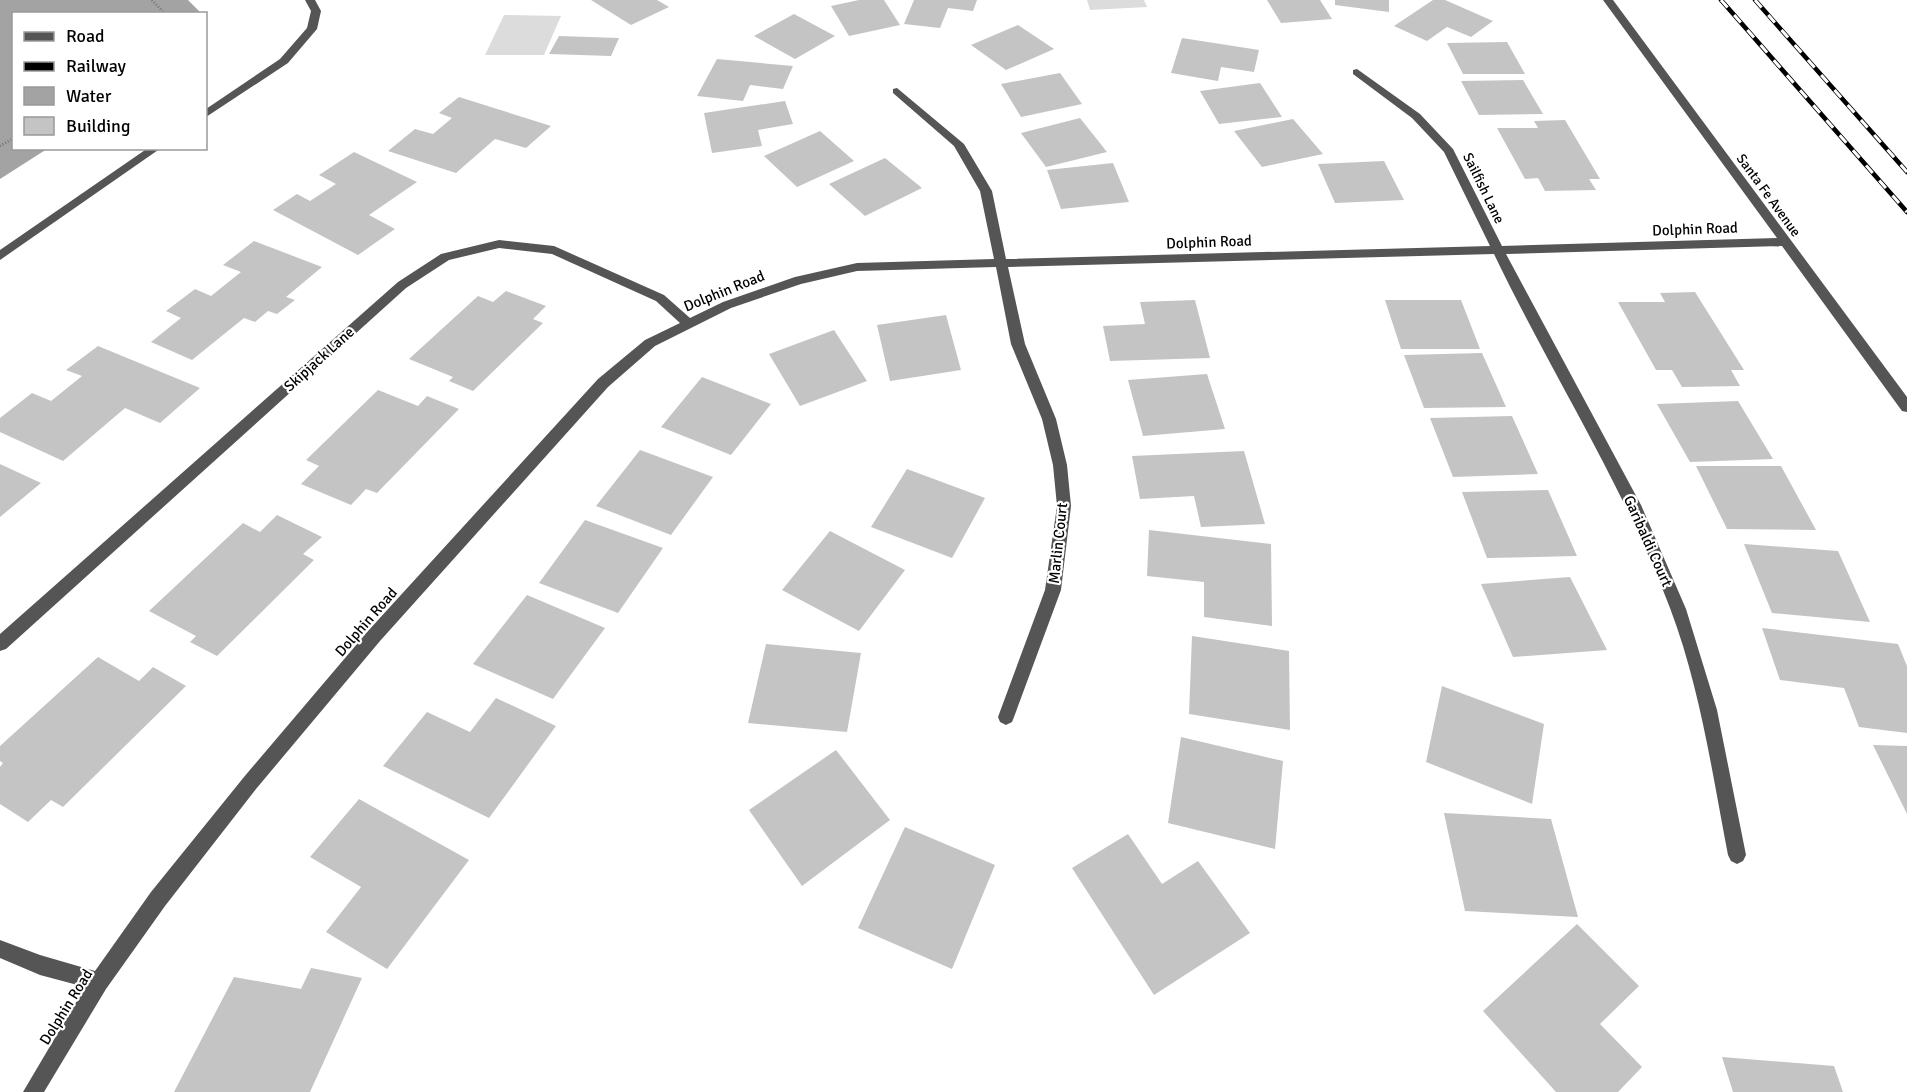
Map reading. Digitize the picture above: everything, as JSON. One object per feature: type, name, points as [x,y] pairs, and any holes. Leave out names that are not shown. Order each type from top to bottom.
[{"type":"street","points":[[207,113],[284,61],[312,29],[316,11],[310,0]]},
{"type":"street","name":"Santa Fe Avenue","points":[[1608,0],[1907,406]]},
{"type":"street","name":"Sailfish Lane","points":[[1357,72],[1416,116],[1449,151],[1498,251]]},
{"type":"street","points":[[897,91],[958,144],[986,191],[1001,263]]},
{"type":"street","points":[[0,256],[153,150]]},
{"type":"street","name":"Dolphin Road","points":[[33,1092],[99,982],[158,899],[250,783],[382,627],[603,383],[650,343],[688,323],[727,305],[800,280],[857,267],[1785,242]]},
{"type":"street","name":"Skipjack Lane","points":[[0,644],[402,285],[445,257],[499,244],[554,250],[660,298],[688,323]]},
{"type":"street","name":"Garibaldi Court","points":[[1498,251],[1634,505],[1678,609],[1709,710],[1737,855]]},
{"type":"street","name":"Marlin Court","points":[[1001,263],[1018,344],[1049,420],[1060,465],[1064,506],[1053,590],[1006,717]]},
{"type":"street","points":[[0,949],[40,965],[99,982]]},
{"type":"path","points":[[152,0],[163,12]]},
{"type":"shaded area","points":[[1087,0],[1144,0],[1147,7],[1090,10]]},
{"type":"shaded area","points":[[504,15],[561,16],[544,55],[485,55]]},
{"type":"water","points":[[0,0],[188,0],[200,12],[12,12],[12,150],[45,150],[0,179]]},
{"type":"building","points":[[591,0],[657,0],[669,7],[631,25]]},
{"type":"building","points":[[859,0],[884,0],[900,25],[849,36],[831,6]]},
{"type":"building","points":[[914,0],[977,0],[973,11],[948,8],[940,28],[904,24]]},
{"type":"building","points":[[1267,0],[1320,0],[1332,19],[1281,23]]},
{"type":"building","points":[[1335,0],[1389,0],[1389,12],[1335,5]]},
{"type":"building","points":[[1433,0],[1445,0],[1493,21],[1471,37],[1447,27],[1427,41],[1394,26]]},
{"type":"building","points":[[794,14],[835,36],[795,59],[754,36]]},
{"type":"building","points":[[1018,25],[1054,49],[1006,70],[971,45]]},
{"type":"building","points":[[559,36],[619,38],[611,56],[549,54]]},
{"type":"building","points":[[1182,38],[1259,50],[1254,72],[1221,67],[1218,81],[1171,73]]},
{"type":"building","points":[[1507,42],[1525,74],[1463,74],[1447,43]]},
{"type":"building","points":[[717,59],[793,66],[783,89],[750,85],[743,101],[697,96]]},
{"type":"building","points":[[1060,73],[1082,104],[1021,117],[1001,84]]},
{"type":"building","points":[[1523,80],[1543,114],[1479,115],[1461,81]]},
{"type":"building","points":[[1260,83],[1282,117],[1219,124],[1200,91]]},
{"type":"building","points":[[459,97],[551,126],[526,148],[495,139],[456,173],[388,151],[415,129],[433,134],[452,118],[439,113]]},
{"type":"building","points":[[785,101],[793,124],[758,130],[762,146],[712,153],[704,113]]},
{"type":"building","points":[[1080,118],[1107,152],[1046,167],[1021,133]]},
{"type":"building","points":[[1293,119],[1323,154],[1262,167],[1234,131]]},
{"type":"building","points":[[1565,120],[1600,179],[1589,179],[1596,190],[1545,191],[1538,178],[1525,179],[1497,128],[1538,128],[1534,121]]},
{"type":"building","points":[[820,131],[854,161],[797,187],[764,156]]},
{"type":"building","points":[[354,152],[417,182],[369,215],[395,229],[358,255],[273,210],[297,194],[310,201],[336,184],[319,175]]},
{"type":"building","points":[[885,158],[922,188],[865,216],[829,184]]},
{"type":"building","points":[[1384,161],[1404,200],[1335,203],[1318,164]]},
{"type":"building","points":[[1113,163],[1129,202],[1061,209],[1047,170]]},
{"type":"building","points":[[254,241],[322,267],[286,297],[295,300],[277,314],[268,311],[255,322],[244,318],[192,360],[151,342],[181,318],[166,311],[195,289],[211,296],[241,272],[223,265]]},
{"type":"building","points":[[506,291],[546,306],[533,319],[543,323],[473,391],[449,381],[453,377],[409,359],[478,296],[493,302]]},
{"type":"building","points":[[1695,292],[1744,370],[1731,370],[1740,386],[1682,387],[1672,370],[1656,370],[1618,302],[1665,302],[1660,293]]},
{"type":"building","points":[[1195,300],[1210,358],[1110,361],[1103,326],[1145,324],[1140,302]]},
{"type":"building","points":[[1385,300],[1461,300],[1480,349],[1401,349]]},
{"type":"building","points":[[946,315],[961,370],[890,381],[877,325]]},
{"type":"building","points":[[834,330],[867,381],[800,406],[769,354]]},
{"type":"building","points":[[98,346],[200,388],[160,423],[125,408],[63,461],[0,432],[0,418],[32,393],[51,401],[82,376],[66,370]]},
{"type":"building","points":[[1482,353],[1506,407],[1424,408],[1404,355]]},
{"type":"building","points":[[1207,374],[1225,429],[1143,436],[1128,380]]},
{"type":"building","points":[[702,377],[771,404],[731,455],[661,427]]},
{"type":"building","points":[[378,390],[418,406],[427,396],[459,409],[377,493],[366,489],[351,505],[301,484],[319,466],[306,460]]},
{"type":"building","points":[[1738,401],[1773,459],[1690,462],[1657,404]]},
{"type":"building","points":[[1512,416],[1538,474],[1453,477],[1430,418]]},
{"type":"building","points":[[640,450],[713,477],[671,535],[596,506]]},
{"type":"building","points":[[1244,451],[1265,524],[1201,527],[1194,496],[1140,499],[1132,456]]},
{"type":"building","points":[[0,464],[41,483],[0,517]]},
{"type":"building","points":[[1696,466],[1781,466],[1816,530],[1727,529]]},
{"type":"building","points":[[907,469],[985,498],[952,558],[871,527]]},
{"type":"building","points":[[1548,490],[1577,556],[1487,558],[1462,492]]},
{"type":"building","points":[[277,515],[322,537],[303,554],[314,560],[217,656],[190,642],[196,636],[149,611],[243,523],[260,532]]},
{"type":"building","points":[[585,520],[663,548],[618,613],[539,583]]},
{"type":"building","points":[[1149,530],[1271,544],[1272,626],[1204,617],[1204,582],[1147,576]]},
{"type":"building","points":[[830,531],[905,570],[859,631],[782,590]]},
{"type":"building","points":[[1744,544],[1838,551],[1870,622],[1772,613]]},
{"type":"building","points":[[1570,577],[1607,650],[1513,657],[1481,584]]},
{"type":"building","points":[[527,595],[605,628],[553,699],[473,664]]},
{"type":"building","points":[[1762,628],[1898,644],[1907,666],[1907,733],[1859,727],[1844,688],[1780,680]]},
{"type":"building","points":[[1192,636],[1289,651],[1290,730],[1189,714]]},
{"type":"building","points":[[766,644],[861,653],[847,732],[748,723]]},
{"type":"building","points":[[98,657],[139,681],[153,667],[186,686],[63,807],[51,800],[28,822],[0,804],[0,767],[3,763],[0,761],[0,746]]},
{"type":"building","points":[[1442,686],[1544,724],[1532,804],[1426,762]]},
{"type":"building","points":[[496,698],[556,726],[489,818],[383,766],[427,712],[470,732]]},
{"type":"building","points":[[1181,737],[1283,761],[1275,849],[1168,823]]},
{"type":"building","points":[[1873,745],[1907,746],[1907,814]]},
{"type":"building","points":[[836,750],[890,820],[802,886],[749,810]]},
{"type":"building","points":[[359,799],[469,860],[387,969],[326,932],[361,887],[310,857]]},
{"type":"building","points":[[1444,813],[1551,819],[1578,917],[1465,911]]},
{"type":"building","points":[[905,827],[995,865],[952,969],[858,928]]},
{"type":"building","points":[[1128,834],[1162,884],[1198,861],[1250,933],[1154,995],[1072,868]]},
{"type":"building","points":[[1577,924],[1639,986],[1600,1024],[1642,1067],[1618,1092],[1556,1092],[1483,1011]]},
{"type":"building","points":[[311,968],[362,978],[310,1092],[174,1092],[234,977],[301,989]]},
{"type":"building","points":[[1722,1057],[1834,1066],[1843,1092],[1733,1092]]},
{"type":"railway","points":[[1721,0],[1907,212]]},
{"type":"railway","points":[[1755,0],[1907,172]]}]
